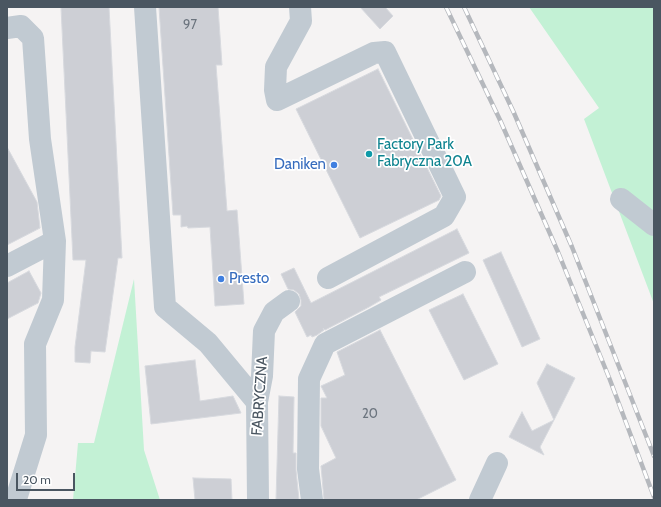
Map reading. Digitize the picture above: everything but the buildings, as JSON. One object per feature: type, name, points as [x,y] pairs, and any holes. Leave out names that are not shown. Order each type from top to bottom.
[{"type":"street","points":[[144,7],[165,307],[208,343],[257,402]]},
{"type":"street","points":[[300,7],[301,21],[276,67],[275,90],[277,100],[374,53],[385,52],[455,197],[444,216],[328,278]]},
{"type":"street","points":[[7,28],[21,26],[33,38],[40,139],[55,240],[53,300],[35,344],[36,435],[16,499]]},
{"type":"street","points":[[621,199],[654,225]]},
{"type":"street","points":[[7,266],[55,240]]},
{"type":"street","points":[[312,500],[308,469],[309,379],[325,344],[465,272]]},
{"type":"street","name":"FABRYCZNA","points":[[258,500],[257,402],[262,376],[264,331],[274,312],[289,301]]},
{"type":"street","points":[[480,500],[497,463]]},
{"type":"green space","points":[[529,7],[654,7],[654,304],[584,119],[599,108]]},
{"type":"green space","points":[[134,279],[144,450],[160,500],[73,500],[78,443],[94,443]]},
{"type":"railway","points":[[446,7],[500,120],[558,252],[610,380],[654,497]]},
{"type":"railway","points":[[464,7],[514,113],[572,247],[654,456]]},
{"type":"place","name":"Factory Park Fabryczna 20A","points":[[369,154]]},
{"type":"place","name":"Daniken","points":[[334,165]]},
{"type":"place","name":"Presto","points":[[221,279]]}]
